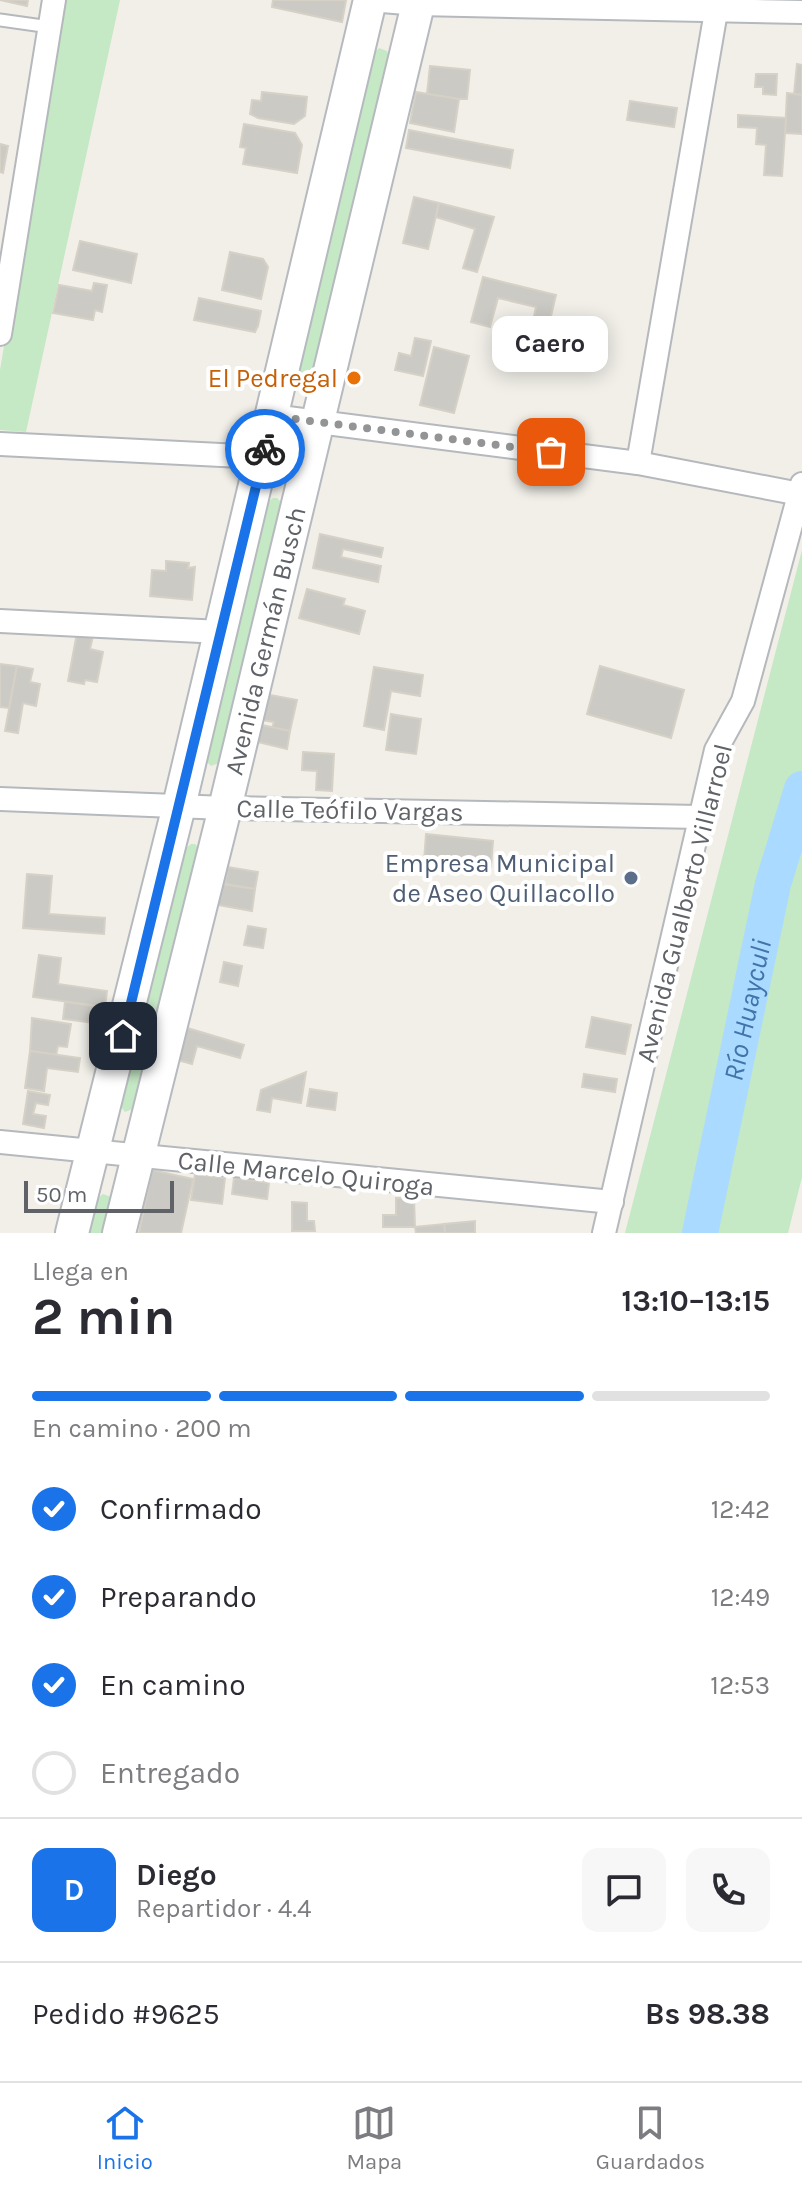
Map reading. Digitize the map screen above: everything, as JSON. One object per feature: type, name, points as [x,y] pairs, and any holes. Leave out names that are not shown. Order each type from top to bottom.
[{"type":"main road","name":"Avenida Germán Busch","points":[[72,1233],[179,806],[370,0]]},
{"type":"main road","name":"Avenida Germán Busch","points":[[119,1233],[225,808],[418,2]]},
{"type":"street","points":[[0,334],[6,255],[54,0]]},
{"type":"street","points":[[370,0],[718,5],[802,12]]},
{"type":"street","points":[[638,463],[718,5]]},
{"type":"street","points":[[272,416],[638,463],[801,489]]},
{"type":"street","points":[[0,444],[263,457],[306,465]]},
{"type":"street","name":"Avenida Gualberto Villarroel","points":[[604,1233],[716,750],[743,701],[801,489]]},
{"type":"street","points":[[0,621],[221,632]]},
{"type":"street","name":"Calle Teófilo Vargas","points":[[0,799],[225,808],[699,817]]},
{"type":"street","name":"Calle Marcelo Quiroga","points":[[0,1142],[612,1202]]},
{"type":"lane","points":[[0,20],[50,27]]},
{"type":"green space","points":[[62,0],[120,0],[26,432],[0,430],[0,370]]},
{"type":"green space","points":[[379,48],[387,51],[389,58],[311,380],[309,385],[301,388],[295,381],[372,55]]},
{"type":"green space","points":[[273,498],[283,504],[221,758],[219,763],[211,766],[204,759],[266,504]]},
{"type":"green space","points":[[802,550],[802,1177],[788,1233],[625,1233]]},
{"type":"green space","points":[[191,844],[201,851],[135,1104],[133,1109],[125,1112],[119,1099],[184,850]]},
{"type":"green space","points":[[103,1194],[113,1200],[105,1233],[87,1233],[96,1200]]},
{"type":"building","points":[[0,0],[28,0],[27,6]]},
{"type":"building","points":[[273,0],[346,0],[342,22],[272,7]]},
{"type":"building","points":[[797,64],[802,65],[802,95],[794,94]]},
{"type":"building","points":[[430,66],[470,70],[467,99],[427,94]]},
{"type":"building","points":[[756,74],[777,74],[776,95],[763,94],[763,87],[755,87]]},
{"type":"building","points":[[262,92],[307,97],[305,116],[294,124],[250,114],[252,100],[261,101]]},
{"type":"building","points":[[416,92],[459,99],[454,132],[410,123]]},
{"type":"building","points":[[787,93],[802,95],[802,134],[785,133]]},
{"type":"building","points":[[630,101],[677,108],[674,127],[627,120]]},
{"type":"building","points":[[738,115],[786,118],[782,176],[764,175],[766,145],[756,144],[757,128],[738,127]]},
{"type":"building","points":[[244,124],[295,133],[302,145],[297,173],[243,164],[246,148],[240,147]]},
{"type":"building","points":[[409,130],[513,150],[510,168],[406,148]]},
{"type":"building","points":[[0,144],[8,146],[3,173],[0,172]]},
{"type":"building","points":[[414,197],[439,203],[428,249],[403,243]]},
{"type":"building","points":[[439,203],[494,217],[477,272],[463,268],[475,229],[436,217]]},
{"type":"building","points":[[80,241],[137,254],[131,283],[73,270]]},
{"type":"building","points":[[230,252],[263,259],[268,267],[261,299],[222,290]]},
{"type":"building","points":[[483,277],[556,295],[548,329],[532,325],[536,307],[498,298],[490,327],[471,322]]},
{"type":"building","points":[[94,283],[107,285],[102,312],[95,310],[93,320],[53,313],[59,285],[92,291]]},
{"type":"building","points":[[199,298],[261,311],[255,332],[194,320]]},
{"type":"building","points":[[415,338],[431,341],[423,376],[395,370],[399,353],[411,356]]},
{"type":"building","points":[[434,347],[469,356],[454,413],[420,405]]},
{"type":"building","points":[[320,534],[383,548],[381,557],[343,549],[341,557],[381,566],[378,582],[313,568]]},
{"type":"building","points":[[166,561],[189,563],[188,568],[195,567],[192,600],[150,596],[152,570],[166,571]]},
{"type":"building","points":[[307,589],[345,599],[343,605],[365,611],[359,634],[299,618]]},
{"type":"building","points":[[77,633],[93,636],[90,649],[103,652],[97,682],[85,680],[84,684],[68,681]]},
{"type":"building","points":[[0,664],[17,666],[9,708],[0,707]]},
{"type":"building","points":[[17,666],[33,669],[30,682],[40,684],[36,706],[23,703],[18,733],[5,731]]},
{"type":"building","points":[[600,666],[684,690],[671,738],[587,714]]},
{"type":"building","points":[[374,667],[423,675],[420,696],[391,691],[384,730],[364,726]]},
{"type":"building","points":[[265,694],[297,700],[290,731],[272,728],[274,722],[261,720]]},
{"type":"building","points":[[391,714],[421,719],[416,754],[386,750]]},
{"type":"building","points":[[262,725],[290,731],[287,749],[258,742]]},
{"type":"building","points":[[303,752],[334,754],[332,791],[316,790],[317,771],[302,770]]},
{"type":"building","points":[[426,834],[493,841],[491,867],[424,861]]},
{"type":"building","points":[[228,867],[258,872],[255,889],[225,884]]},
{"type":"building","points":[[27,874],[52,876],[49,914],[105,918],[104,934],[23,928]]},
{"type":"building","points":[[222,884],[255,889],[252,911],[218,905]]},
{"type":"building","points":[[248,926],[266,929],[263,948],[244,945]]},
{"type":"building","points":[[39,955],[61,958],[58,984],[107,991],[105,1007],[33,997]]},
{"type":"building","points":[[224,962],[242,966],[238,986],[220,982]]},
{"type":"building","points":[[65,1002],[103,1007],[101,1024],[63,1019]]},
{"type":"building","points":[[592,1017],[631,1025],[625,1054],[586,1047]]},
{"type":"building","points":[[32,1018],[71,1024],[67,1047],[58,1046],[56,1055],[30,1051]]},
{"type":"building","points":[[184,1027],[244,1045],[240,1058],[197,1046],[192,1064],[174,1059]]},
{"type":"building","points":[[30,1051],[80,1058],[78,1072],[47,1068],[44,1091],[25,1088]]},
{"type":"building","points":[[306,1072],[301,1103],[272,1098],[270,1112],[257,1110],[261,1090]]},
{"type":"building","points":[[584,1074],[617,1079],[615,1092],[582,1087]]},
{"type":"building","points":[[310,1089],[337,1093],[335,1110],[307,1106]]},
{"type":"building","points":[[28,1091],[50,1095],[48,1105],[36,1103],[33,1114],[46,1116],[44,1128],[23,1124]]},
{"type":"building","points":[[152,1170],[193,1179],[181,1233],[139,1233]]},
{"type":"building","points":[[195,1174],[225,1178],[222,1204],[191,1200]]},
{"type":"building","points":[[234,1178],[269,1183],[267,1199],[232,1194]]},
{"type":"building","points":[[396,1198],[414,1198],[415,1227],[383,1227],[383,1215],[396,1215]]},
{"type":"building","points":[[292,1202],[307,1203],[307,1221],[314,1221],[315,1231],[292,1231]]},
{"type":"building","points":[[475,1221],[475,1233],[445,1233],[444,1224]]},
{"type":"building","points":[[444,1224],[445,1233],[416,1233],[415,1227]]},
{"type":"waterway","name":"Río Huayculi","points":[[700,1233],[773,884],[802,789]]},
{"type":"way so far","points":[[265,449],[272,416],[551,452]]},
{"type":"place","name":"El Pedregal","points":[[354,378]]},
{"type":"place","name":"Caero","points":[[551,452]]},
{"type":"place","name":"Empresa Municipal de Aseo Quillacollo","points":[[631,878]]},
{"type":"route","points":[[123,1036],[265,449]]}]
